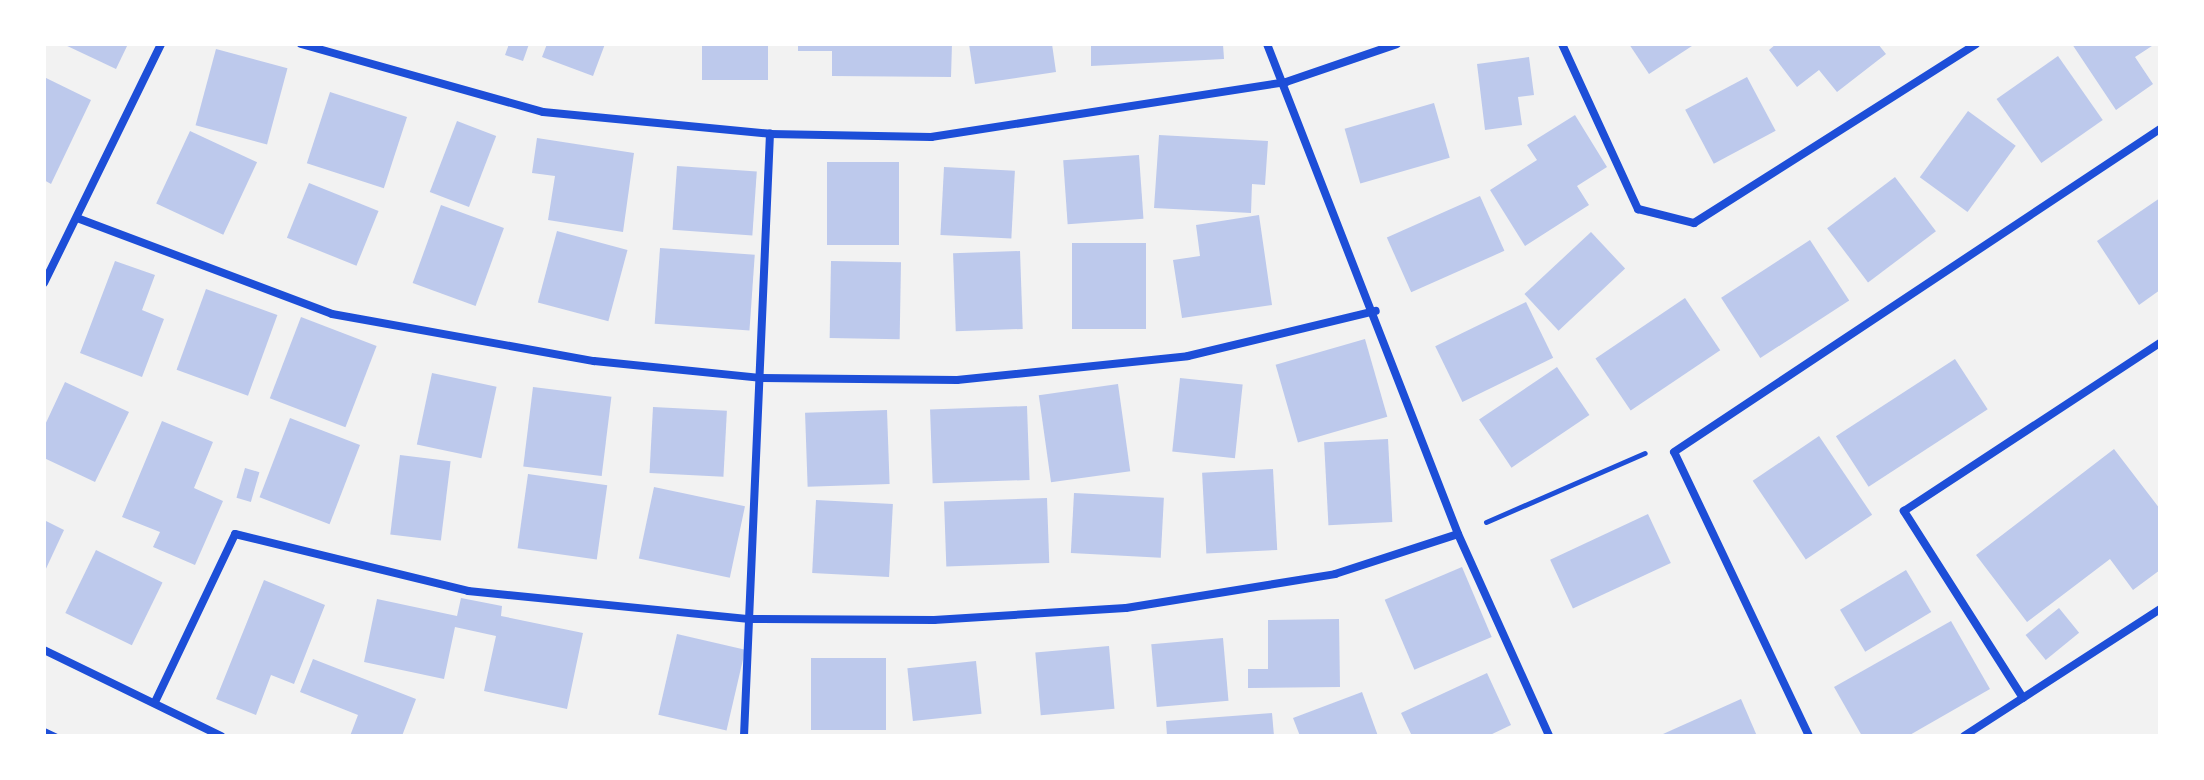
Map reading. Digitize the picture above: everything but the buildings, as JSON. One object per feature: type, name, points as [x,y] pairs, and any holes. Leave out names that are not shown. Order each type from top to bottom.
[{"type":"street","points":[[44,283],[161,44]]},
{"type":"street","points":[[301,44],[543,112],[770,134],[931,137],[1286,82],[1397,44]]},
{"type":"street","points":[[1267,44],[1286,82],[1376,311],[1458,534],[1549,736]]},
{"type":"street","points":[[1562,44],[1638,209],[1694,223],[1976,44]]},
{"type":"street","points":[[1809,736],[1674,452],[2160,129]]},
{"type":"street","points":[[744,736],[770,134]]},
{"type":"street","points":[[77,218],[332,314],[594,361],[760,378],[957,380],[1188,356],[1376,311]]},
{"type":"street","points":[[2023,698],[1904,511],[2160,343]]},
{"type":"street","points":[[155,702],[235,534],[468,591],[750,619],[934,620],[1126,608],[1335,574],[1458,534]]},
{"type":"street","points":[[1964,736],[2160,609]]},
{"type":"street","points":[[44,650],[221,736]]},
{"type":"path","points":[[1458,534],[1648,452],[1674,452]]},
{"type":"path","points":[[44,730],[57,736]]}]
